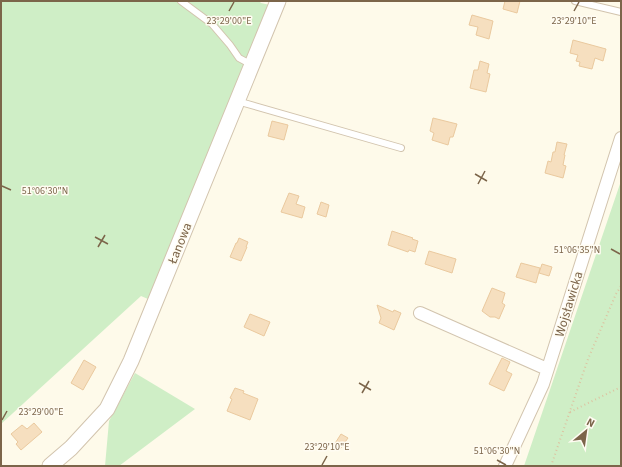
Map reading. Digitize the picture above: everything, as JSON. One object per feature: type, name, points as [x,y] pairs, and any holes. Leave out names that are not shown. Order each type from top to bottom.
[{"type":"street","name":"Łanowa","points":[[50,466],[71,448],[107,409],[131,361],[278,1]]},
{"type":"street","name":"Wojsławicka","points":[[505,466],[543,384],[621,138]]},
{"type":"street","points":[[420,313],[547,369]]},
{"type":"lane","points":[[181,1],[212,24],[239,58],[252,65]]},
{"type":"lane","points":[[575,1],[621,12]]},
{"type":"lane","points":[[237,100],[401,148]]},
{"type":"path","points":[[551,466],[588,359],[616,294],[621,286]]},
{"type":"path","points":[[570,412],[621,387]]},
{"type":"green space","points":[[1,1],[259,1],[270,5],[148,299],[141,296],[1,424]]},
{"type":"green space","points":[[621,181],[621,466],[524,466]]},
{"type":"green space","points":[[135,373],[195,409],[119,466],[105,466],[109,421]]},
{"type":"building","points":[[505,1],[520,1],[517,13],[503,9]]},
{"type":"building","points":[[472,15],[493,21],[489,39],[476,35],[478,27],[469,25]]},
{"type":"building","points":[[573,40],[606,49],[603,61],[595,58],[592,69],[579,66],[580,62],[576,61],[578,55],[570,53]]},
{"type":"building","points":[[480,61],[489,64],[487,73],[490,74],[486,92],[470,88],[474,70],[478,70]]},
{"type":"building","points":[[433,118],[457,124],[453,137],[450,137],[448,145],[432,140],[434,133],[430,131]]},
{"type":"building","points":[[272,121],[288,125],[284,140],[268,136]]},
{"type":"building","points":[[557,142],[567,144],[564,155],[563,165],[566,166],[563,178],[545,173],[548,161],[551,162],[553,152],[555,152]]},
{"type":"building","points":[[289,193],[299,196],[296,204],[305,207],[302,218],[281,212]]},
{"type":"building","points":[[321,202],[329,205],[326,217],[317,214]]},
{"type":"building","points":[[392,231],[418,241],[415,252],[409,250],[408,252],[388,245]]},
{"type":"building","points":[[239,238],[248,242],[241,261],[230,257]]},
{"type":"building","points":[[429,251],[456,259],[452,273],[425,264]]},
{"type":"building","points":[[521,263],[540,268],[536,283],[516,277]]},
{"type":"building","points":[[542,264],[552,267],[549,276],[539,273]]},
{"type":"building","points":[[492,288],[505,293],[502,303],[505,305],[499,319],[490,317],[482,311]]},
{"type":"building","points":[[377,305],[393,312],[394,310],[401,313],[394,330],[379,323],[381,318]]},
{"type":"building","points":[[250,314],[270,322],[264,336],[244,327]]},
{"type":"building","points":[[502,358],[510,362],[506,371],[512,374],[504,391],[489,384]]},
{"type":"building","points":[[84,360],[96,367],[83,390],[71,383]]},
{"type":"building","points":[[235,388],[258,399],[250,420],[227,411],[232,399],[230,398]]},
{"type":"building","points":[[34,423],[42,432],[21,450],[16,444],[18,442],[11,434],[22,425],[27,429]]},
{"type":"building","points":[[341,434],[348,438],[340,449],[334,445]]}]
